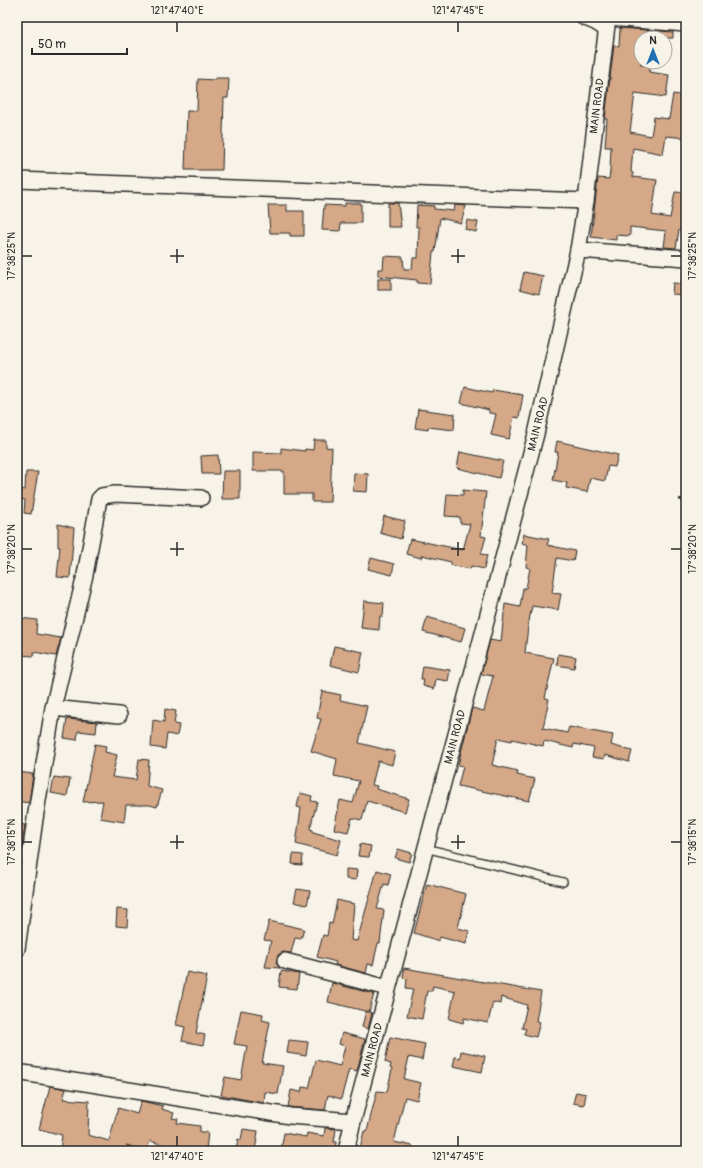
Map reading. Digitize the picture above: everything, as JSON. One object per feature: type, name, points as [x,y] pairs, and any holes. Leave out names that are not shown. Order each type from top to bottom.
[{"type":"street","points":[[583,17],[595,22],[607,21],[686,24]]},
{"type":"street","name":"MAIN ROAD","points":[[346,1151],[424,848],[536,434],[578,250],[586,201],[607,21]]},
{"type":"street","points":[[17,180],[586,201]]},
{"type":"street","points":[[578,250],[686,258]]},
{"type":"street","points":[[17,949],[18,926],[52,708],[85,575],[99,499],[102,496],[115,494],[201,498]]},
{"type":"street","points":[[52,708],[119,714]]},
{"type":"street","points":[[285,961],[388,988]]},
{"type":"street","points":[[17,1072],[290,1116],[353,1121]]},
{"type":"lane","points":[[424,848],[563,882]]},
{"type":"path","points":[[679,499],[686,501]]},
{"type":"building","points":[[620,28],[646,30],[633,30],[633,70],[649,70],[649,72],[669,75],[666,97],[635,93],[630,132],[651,136],[654,117],[669,119],[673,94],[686,96],[686,138],[666,136],[663,154],[633,148],[631,172],[633,173],[633,177],[657,180],[652,215],[670,218],[675,192],[686,193],[686,231],[679,230],[676,248],[664,247],[666,231],[630,227],[630,236],[616,235],[616,240],[591,237],[598,178],[609,179],[611,147],[605,147],[607,119],[605,119],[614,45],[619,46]]},
{"type":"building","points":[[215,78],[229,78],[228,98],[224,98],[222,170],[185,170],[187,111],[197,111],[198,79],[215,80]]},
{"type":"building","points":[[345,203],[361,203],[361,223],[341,223],[340,231],[322,230],[324,205],[345,206]]},
{"type":"building","points":[[388,203],[398,203],[401,227],[388,227]]},
{"type":"building","points":[[268,205],[287,205],[287,211],[304,211],[304,236],[290,236],[290,233],[270,233]]},
{"type":"building","points":[[417,205],[434,206],[434,209],[454,211],[455,205],[466,206],[461,223],[440,218],[435,252],[433,252],[430,284],[417,283],[417,280],[378,276],[378,269],[383,269],[384,256],[403,257],[404,269],[412,269],[413,258],[418,258],[419,227],[416,227]]},
{"type":"building","points":[[467,220],[478,222],[476,232],[465,229]]},
{"type":"building","points":[[524,272],[543,276],[539,294],[520,289]]},
{"type":"building","points":[[378,279],[391,279],[391,290],[378,290]]},
{"type":"building","points":[[673,283],[685,284],[684,295],[672,294]]},
{"type":"building","points":[[465,387],[492,393],[493,390],[523,395],[519,418],[514,417],[509,439],[491,435],[496,414],[489,413],[489,410],[461,403]]},
{"type":"building","points":[[418,409],[455,414],[454,430],[428,427],[428,430],[415,428]]},
{"type":"building","points":[[314,440],[326,440],[326,447],[332,448],[330,502],[312,502],[312,494],[284,494],[284,471],[253,471],[253,452],[281,453],[281,448],[305,451],[305,449],[313,450]]},
{"type":"building","points":[[557,441],[618,455],[615,467],[608,466],[605,481],[590,478],[587,492],[566,488],[567,483],[553,480],[558,452],[555,452]]},
{"type":"building","points":[[460,452],[503,461],[499,478],[457,468]]},
{"type":"building","points":[[218,455],[219,474],[202,474],[201,456]]},
{"type":"building","points":[[223,471],[240,471],[240,499],[222,499]]},
{"type":"building","points":[[26,472],[38,472],[31,514],[24,513],[25,500],[18,499],[20,489],[25,490]]},
{"type":"building","points":[[354,473],[368,474],[367,492],[353,491]]},
{"type":"building","points":[[463,490],[486,492],[481,536],[486,537],[481,554],[487,555],[484,569],[471,566],[470,569],[450,565],[451,562],[422,555],[421,558],[406,554],[410,539],[463,550],[470,524],[460,523],[460,517],[445,516],[447,494],[463,495]]},
{"type":"building","points":[[384,516],[405,521],[401,539],[380,533]]},
{"type":"building","points":[[58,524],[74,528],[70,578],[57,577],[60,547],[58,547]]},
{"type":"building","points":[[524,534],[549,539],[547,545],[575,551],[573,561],[557,558],[552,593],[561,594],[558,610],[532,606],[528,626],[525,653],[554,658],[545,698],[549,699],[543,728],[567,733],[569,727],[613,735],[611,745],[632,751],[629,762],[605,755],[604,759],[592,757],[594,748],[574,744],[573,748],[544,741],[543,746],[512,739],[512,741],[498,738],[492,765],[518,771],[517,775],[535,779],[529,801],[458,786],[463,766],[458,765],[472,708],[484,711],[493,676],[481,674],[490,640],[501,642],[505,604],[520,607],[523,588],[526,588],[530,568],[526,567],[528,545],[522,543]]},
{"type":"building","points":[[371,558],[394,564],[392,575],[368,569]]},
{"type":"building","points":[[364,601],[384,603],[383,616],[380,616],[379,630],[361,628]]},
{"type":"building","points":[[427,617],[465,628],[461,642],[423,632]]},
{"type":"building","points":[[20,618],[37,620],[36,634],[61,638],[56,656],[34,652],[34,656],[17,655]]},
{"type":"building","points":[[334,646],[363,652],[359,672],[330,665]]},
{"type":"building","points":[[558,654],[576,657],[574,668],[557,665]]},
{"type":"building","points":[[423,666],[450,670],[448,681],[436,679],[434,689],[423,686],[424,679],[421,679]]},
{"type":"building","points":[[322,691],[341,695],[340,700],[367,706],[359,743],[395,752],[392,765],[378,761],[372,785],[377,786],[376,789],[409,799],[405,812],[367,801],[362,820],[352,818],[348,832],[334,829],[340,800],[353,803],[359,781],[334,776],[337,759],[311,751],[321,719],[317,718]]},
{"type":"building","points":[[165,709],[176,711],[174,724],[179,725],[177,736],[167,734],[165,749],[151,747],[153,720],[164,722]]},
{"type":"building","points":[[67,719],[97,722],[96,733],[78,731],[77,740],[64,738]]},
{"type":"building","points":[[95,744],[106,746],[105,752],[117,755],[112,777],[136,780],[139,759],[149,760],[147,786],[162,790],[157,807],[150,805],[126,805],[124,822],[100,818],[103,801],[83,802]]},
{"type":"building","points":[[17,772],[33,774],[29,803],[17,801]]},
{"type":"building","points":[[54,777],[70,779],[67,796],[51,793]]},
{"type":"building","points":[[300,793],[312,796],[311,801],[317,802],[310,829],[313,830],[313,832],[341,840],[337,855],[296,844],[301,808],[297,807]]},
{"type":"building","points":[[17,824],[25,825],[20,860],[17,860]]},
{"type":"building","points":[[360,844],[371,846],[369,857],[358,856]]},
{"type":"building","points":[[398,849],[412,853],[409,862],[395,858]]},
{"type":"building","points":[[293,854],[303,855],[302,865],[292,864]]},
{"type":"building","points":[[346,869],[357,870],[356,880],[346,879]]},
{"type":"building","points":[[377,870],[391,874],[388,885],[384,884],[377,909],[384,910],[380,943],[378,943],[373,965],[368,964],[366,973],[335,965],[336,962],[317,957],[323,935],[327,936],[329,923],[332,924],[337,900],[354,904],[351,940],[357,941]]},
{"type":"building","points":[[427,884],[466,894],[458,928],[469,931],[466,944],[440,937],[439,941],[414,933]]},
{"type":"building","points":[[297,889],[310,891],[307,905],[294,902]]},
{"type":"building","points":[[117,909],[128,910],[127,927],[116,926]]},
{"type":"building","points":[[269,921],[304,929],[301,939],[295,938],[291,953],[283,952],[278,955],[276,963],[280,968],[265,967],[271,941],[264,940]]},
{"type":"building","points":[[404,968],[541,992],[536,1021],[540,1022],[536,1037],[524,1034],[526,1029],[522,1028],[527,1005],[501,997],[500,1004],[493,1002],[488,1023],[464,1018],[463,1023],[449,1019],[455,991],[433,986],[432,991],[427,991],[422,1019],[407,1016],[413,989],[406,988],[407,979],[403,978]]},
{"type":"building","points":[[281,971],[299,974],[297,989],[279,987]]},
{"type":"building","points":[[187,972],[207,976],[196,1033],[205,1035],[203,1045],[182,1041],[185,1027],[176,1025]]},
{"type":"building","points":[[332,983],[374,994],[369,1012],[328,1002]]},
{"type":"building","points":[[241,1010],[263,1014],[262,1020],[270,1022],[262,1063],[283,1066],[278,1094],[265,1092],[264,1103],[221,1095],[225,1077],[241,1080],[247,1046],[234,1044]]},
{"type":"building","points":[[366,1011],[372,1013],[368,1029],[362,1027]]},
{"type":"building","points":[[342,1033],[365,1039],[357,1071],[349,1069],[341,1099],[328,1095],[325,1110],[288,1107],[291,1090],[301,1092],[302,1087],[309,1088],[316,1060],[340,1066],[345,1046],[339,1044]]},
{"type":"building","points":[[390,1037],[425,1044],[422,1060],[409,1057],[404,1079],[421,1083],[417,1100],[405,1097],[394,1142],[413,1146],[412,1151],[374,1151],[360,1148],[364,1131],[367,1131],[377,1091],[387,1092],[392,1069],[390,1068],[391,1064],[385,1062]]},
{"type":"building","points":[[289,1040],[308,1042],[306,1056],[287,1053]]},
{"type":"building","points":[[461,1051],[485,1056],[482,1072],[453,1066],[455,1057],[460,1058]]},
{"type":"building","points":[[50,1086],[66,1089],[63,1099],[89,1101],[88,1135],[109,1141],[118,1108],[137,1114],[141,1101],[163,1106],[162,1109],[174,1113],[172,1118],[178,1119],[177,1123],[200,1126],[200,1132],[208,1132],[206,1151],[178,1151],[178,1149],[150,1141],[147,1151],[126,1145],[133,1148],[133,1151],[60,1151],[62,1135],[39,1129]]},
{"type":"building","points":[[576,1092],[586,1094],[584,1105],[573,1103]]},
{"type":"building","points":[[325,1128],[336,1129],[334,1142],[336,1142],[335,1151],[281,1151],[284,1133],[306,1137],[307,1133],[324,1136]]},
{"type":"building","points":[[243,1129],[258,1131],[255,1151],[236,1151],[238,1139],[241,1140]]}]
